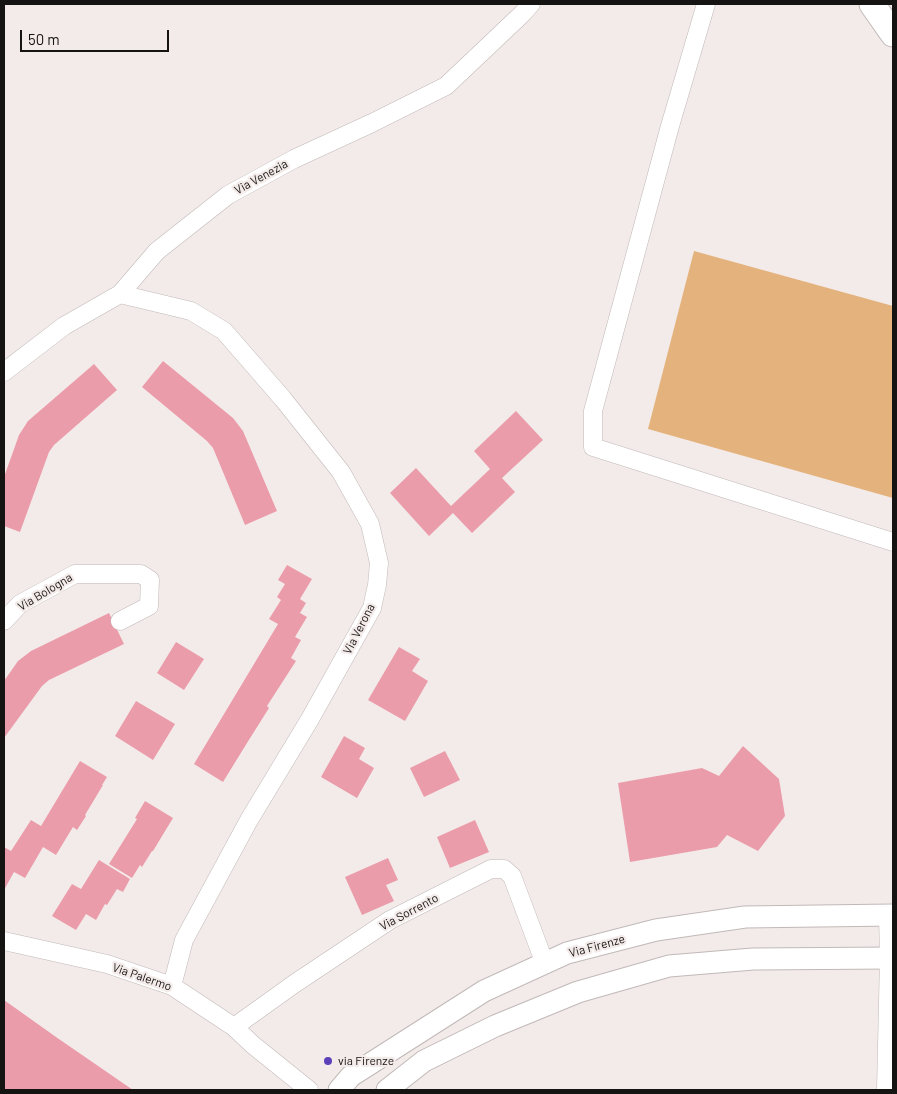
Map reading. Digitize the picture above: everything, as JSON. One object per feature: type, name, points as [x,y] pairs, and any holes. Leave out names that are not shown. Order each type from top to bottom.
[{"type":"main road","points":[[872,4],[893,34]]},
{"type":"main road","points":[[879,4],[893,10]]},
{"type":"street","name":"Via Venezia","points":[[4,372],[64,326],[120,294],[157,252],[228,195],[294,160],[446,86],[532,4]]},
{"type":"street","points":[[706,4],[670,126],[594,411],[593,447],[893,542]]},
{"type":"street","name":"Via Verona","points":[[120,294],[191,311],[224,331],[342,472],[370,524],[379,563],[377,586],[372,608],[310,719],[249,820],[184,940],[172,986]]},
{"type":"street","name":"Via Bologna","points":[[4,621],[20,604],[75,574],[141,574],[150,580],[149,606],[120,621]]},
{"type":"street","name":"Via Sorrento","points":[[234,1027],[294,984],[390,920],[491,869],[504,869],[512,876],[544,964]]},
{"type":"street","points":[[888,1083],[891,958],[890,915]]},
{"type":"street","name":"Via Firenze","points":[[339,1090],[351,1076],[484,991],[567,953],[656,930],[736,918],[890,915]]},
{"type":"street","name":"Via Palermo","points":[[4,941],[107,964],[172,986],[234,1027],[253,1045],[309,1090]]},
{"type":"street","points":[[387,1090],[424,1061],[496,1026],[578,992],[669,966],[753,959],[891,958]]},
{"type":"shaded area","points":[[694,251],[893,306],[893,498],[648,429]]},
{"type":"building","points":[[163,361],[233,418],[243,431],[277,511],[245,525],[213,448],[142,387]]},
{"type":"building","points":[[94,364],[117,390],[54,445],[49,452],[20,532],[4,526],[4,477],[19,435],[28,421]]},
{"type":"building","points":[[516,411],[543,440],[502,478],[515,492],[472,533],[453,513],[429,536],[390,493],[416,468],[451,506],[490,469],[474,451]]},
{"type":"building","points":[[287,565],[312,579],[300,599],[306,603],[300,613],[307,617],[295,637],[301,640],[291,658],[296,661],[267,706],[269,708],[223,782],[194,764],[278,624],[269,619],[281,600],[277,597],[285,584],[278,580]]},
{"type":"building","points":[[109,613],[124,644],[49,680],[42,686],[4,738],[4,681],[18,661],[31,651]]},
{"type":"building","points":[[176,642],[204,659],[184,690],[157,673]]},
{"type":"building","points":[[399,647],[420,659],[412,671],[428,681],[405,721],[368,700]]},
{"type":"building","points":[[136,701],[175,724],[153,760],[115,736]]},
{"type":"building","points":[[344,736],[365,748],[359,759],[374,768],[357,798],[321,777]]},
{"type":"building","points":[[743,746],[779,779],[785,816],[758,851],[727,835],[717,847],[630,862],[618,783],[702,768],[719,776]]},
{"type":"building","points":[[445,751],[460,780],[424,797],[410,768]]},
{"type":"building","points":[[80,761],[107,777],[86,816],[77,830],[73,827],[56,855],[43,847],[25,878],[14,872],[4,890],[4,847],[11,851],[31,820],[41,826]]},
{"type":"building","points":[[145,801],[173,818],[153,851],[142,867],[140,865],[132,878],[109,864],[137,819],[135,818]]},
{"type":"building","points":[[475,820],[489,852],[450,868],[437,837]]},
{"type":"building","points":[[388,858],[398,880],[386,885],[394,901],[362,915],[345,877]]},
{"type":"building","points":[[99,860],[130,879],[123,892],[117,889],[107,905],[105,904],[96,920],[86,914],[76,930],[52,916],[72,884],[81,889]]},
{"type":"building","points":[[4,1000],[56,1037],[133,1090],[4,1090]]},
{"type":"place","name":"via Firenze","points":[[328,1061]]}]
